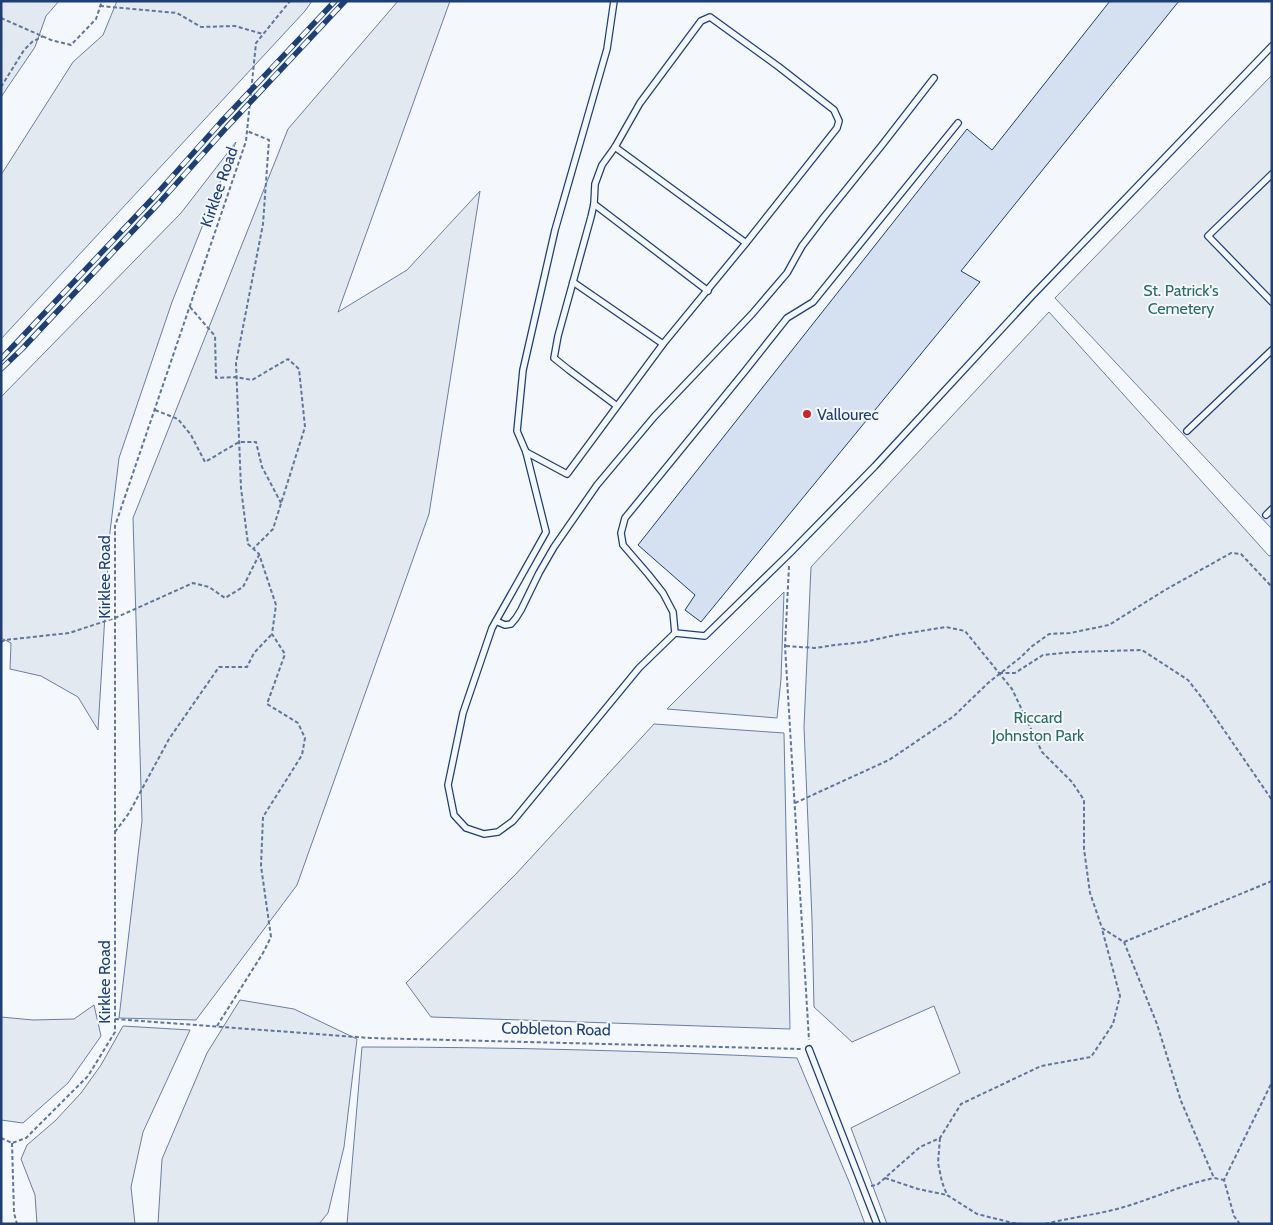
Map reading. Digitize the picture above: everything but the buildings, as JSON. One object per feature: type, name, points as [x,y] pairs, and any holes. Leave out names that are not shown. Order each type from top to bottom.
[{"type":"lane","points":[[614,1],[607,49],[555,230],[524,370],[517,431],[526,452],[546,532],[492,628],[463,713],[448,785],[454,815],[466,828],[484,834],[498,832],[513,821],[639,668],[675,633],[705,636],[790,553],[875,466],[1030,297],[1272,46]]},
{"type":"lane","points":[[526,452],[567,474],[663,344],[708,291],[837,128],[839,121],[834,110],[710,17],[701,21],[640,103],[616,147],[602,165],[596,184],[594,204],[558,336],[554,358],[617,406]]},
{"type":"lane","points":[[496,621],[505,625],[510,624],[516,618],[554,547],[597,485],[654,417],[752,314],[786,273],[802,246],[824,217],[934,78]]},
{"type":"lane","points":[[675,633],[673,612],[663,593],[623,545],[620,533],[625,518],[787,318],[813,302],[958,123]]},
{"type":"lane","points":[[616,147],[746,243]]},
{"type":"lane","points":[[1272,174],[1208,236],[1272,302]]},
{"type":"lane","points":[[594,204],[708,291]]},
{"type":"lane","points":[[573,282],[663,344]]},
{"type":"lane","points":[[1187,431],[1272,350]]},
{"type":"lane","points":[[1266,515],[1272,509]]},
{"type":"lane","points":[[809,1049],[877,1224]]},
{"type":"path","points":[[1,18],[43,36],[71,45],[96,20],[102,1]]},
{"type":"path","name":"Kirklee Road","points":[[12,1143],[26,1138],[88,1076],[115,1032],[115,526],[246,141],[256,43],[290,1]]},
{"type":"path","points":[[100,6],[177,13],[201,27],[235,26],[264,34]]},
{"type":"path","points":[[1,87],[24,50],[32,42],[43,36]]},
{"type":"path","points":[[115,832],[129,813],[170,739],[219,667],[247,667],[254,653],[272,634],[276,605],[259,554],[248,544],[241,488],[236,363],[263,224],[270,140],[247,131]]},
{"type":"path","points":[[190,307],[215,336],[216,378],[236,377],[252,380],[288,359],[298,369],[305,427],[273,530],[253,549]]},
{"type":"path","points":[[155,410],[178,419],[192,435],[205,462],[239,442],[256,442],[262,467],[281,503]]},
{"type":"path","points":[[790,553],[785,646],[809,1049]]},
{"type":"path","points":[[795,803],[889,760],[954,716],[999,673],[1049,634],[1070,633],[1109,625],[1165,590],[1231,553],[1241,554],[1272,587]]},
{"type":"path","points":[[1,642],[69,633],[115,618],[193,583],[209,587],[225,598],[242,587],[259,554]]},
{"type":"path","points":[[785,646],[815,648],[835,644],[864,642],[946,627],[965,631],[1012,688],[1042,752],[1072,782],[1084,800],[1084,849],[1090,893],[1102,928],[1120,996],[1113,1024],[1091,1057],[1041,1066],[961,1104],[940,1138],[938,1163],[947,1195]]},
{"type":"path","points":[[217,1027],[271,937],[261,866],[263,817],[302,755],[305,738],[298,723],[267,704],[285,654],[272,634]]},
{"type":"path","points":[[999,673],[1015,673],[1043,655],[1142,650],[1188,680],[1272,800]]},
{"type":"path","points":[[1124,942],[1272,881]]},
{"type":"path","points":[[1102,928],[1124,942],[1157,1024],[1180,1102],[1214,1178]]},
{"type":"path","name":"Cobbleton Road","points":[[115,1020],[370,1038],[809,1049]]},
{"type":"path","points":[[1240,1224],[1234,1216],[1224,1180],[1272,1082]]},
{"type":"path","points":[[1,1138],[12,1143],[14,1213],[17,1224]]},
{"type":"path","points":[[864,1188],[877,1185],[920,1147],[940,1138]]},
{"type":"path","points":[[885,1178],[918,1189],[947,1195],[976,1214],[1021,1224]]},
{"type":"path","points":[[1045,1224],[1117,1209],[1157,1197],[1196,1182],[1214,1178],[1224,1180]]},
{"type":"green space","points":[[1,1],[59,1],[46,16],[35,47],[1,97]]},
{"type":"green space","points":[[117,1],[312,1],[305,11],[1,339],[1,175],[73,62],[103,35]]},
{"type":"green space","points":[[398,1],[450,1],[338,312],[407,270],[480,191],[429,514],[297,885],[196,1020],[119,1018],[142,821],[133,518],[288,129]]},
{"type":"green space","name":"St. Patrick's Cemetery","points":[[1272,75],[1272,529],[1055,298]]},
{"type":"green space","points":[[236,142],[172,302],[119,458],[110,532],[98,730],[78,697],[41,676],[10,669],[11,643],[1,638],[1,397],[181,213]]},
{"type":"green space","name":"Riccard Johnston Park","points":[[1049,312],[1269,556],[1272,555],[1272,1224],[887,1224],[851,1128],[960,1073],[934,1006],[852,1042],[814,1007],[804,727],[811,567]]},
{"type":"green space","points":[[784,592],[781,679],[777,718],[667,709]]},
{"type":"green space","points":[[654,724],[784,733],[790,1029],[431,1017],[406,983],[515,875]]},
{"type":"green space","points":[[240,1000],[294,1009],[357,1039],[344,1147],[328,1213],[319,1224],[158,1224],[162,1159],[207,1053]]},
{"type":"green space","points":[[94,1005],[101,1036],[68,1083],[23,1123],[1,1120],[1,1017],[33,1020],[74,1019]]},
{"type":"green space","points":[[123,1026],[190,1030],[143,1132],[131,1187],[135,1224],[37,1224],[35,1195],[21,1159],[27,1145],[55,1121],[81,1093],[101,1065]]},
{"type":"green space","points":[[362,1047],[580,1050],[797,1058],[865,1224],[347,1224]]},
{"type":"railway","points":[[1,359],[335,1]]},
{"type":"railway","points":[[1,369],[159,203],[345,1]]},
{"type":"place","name":"Vallourec","points":[[807,414]]}]
